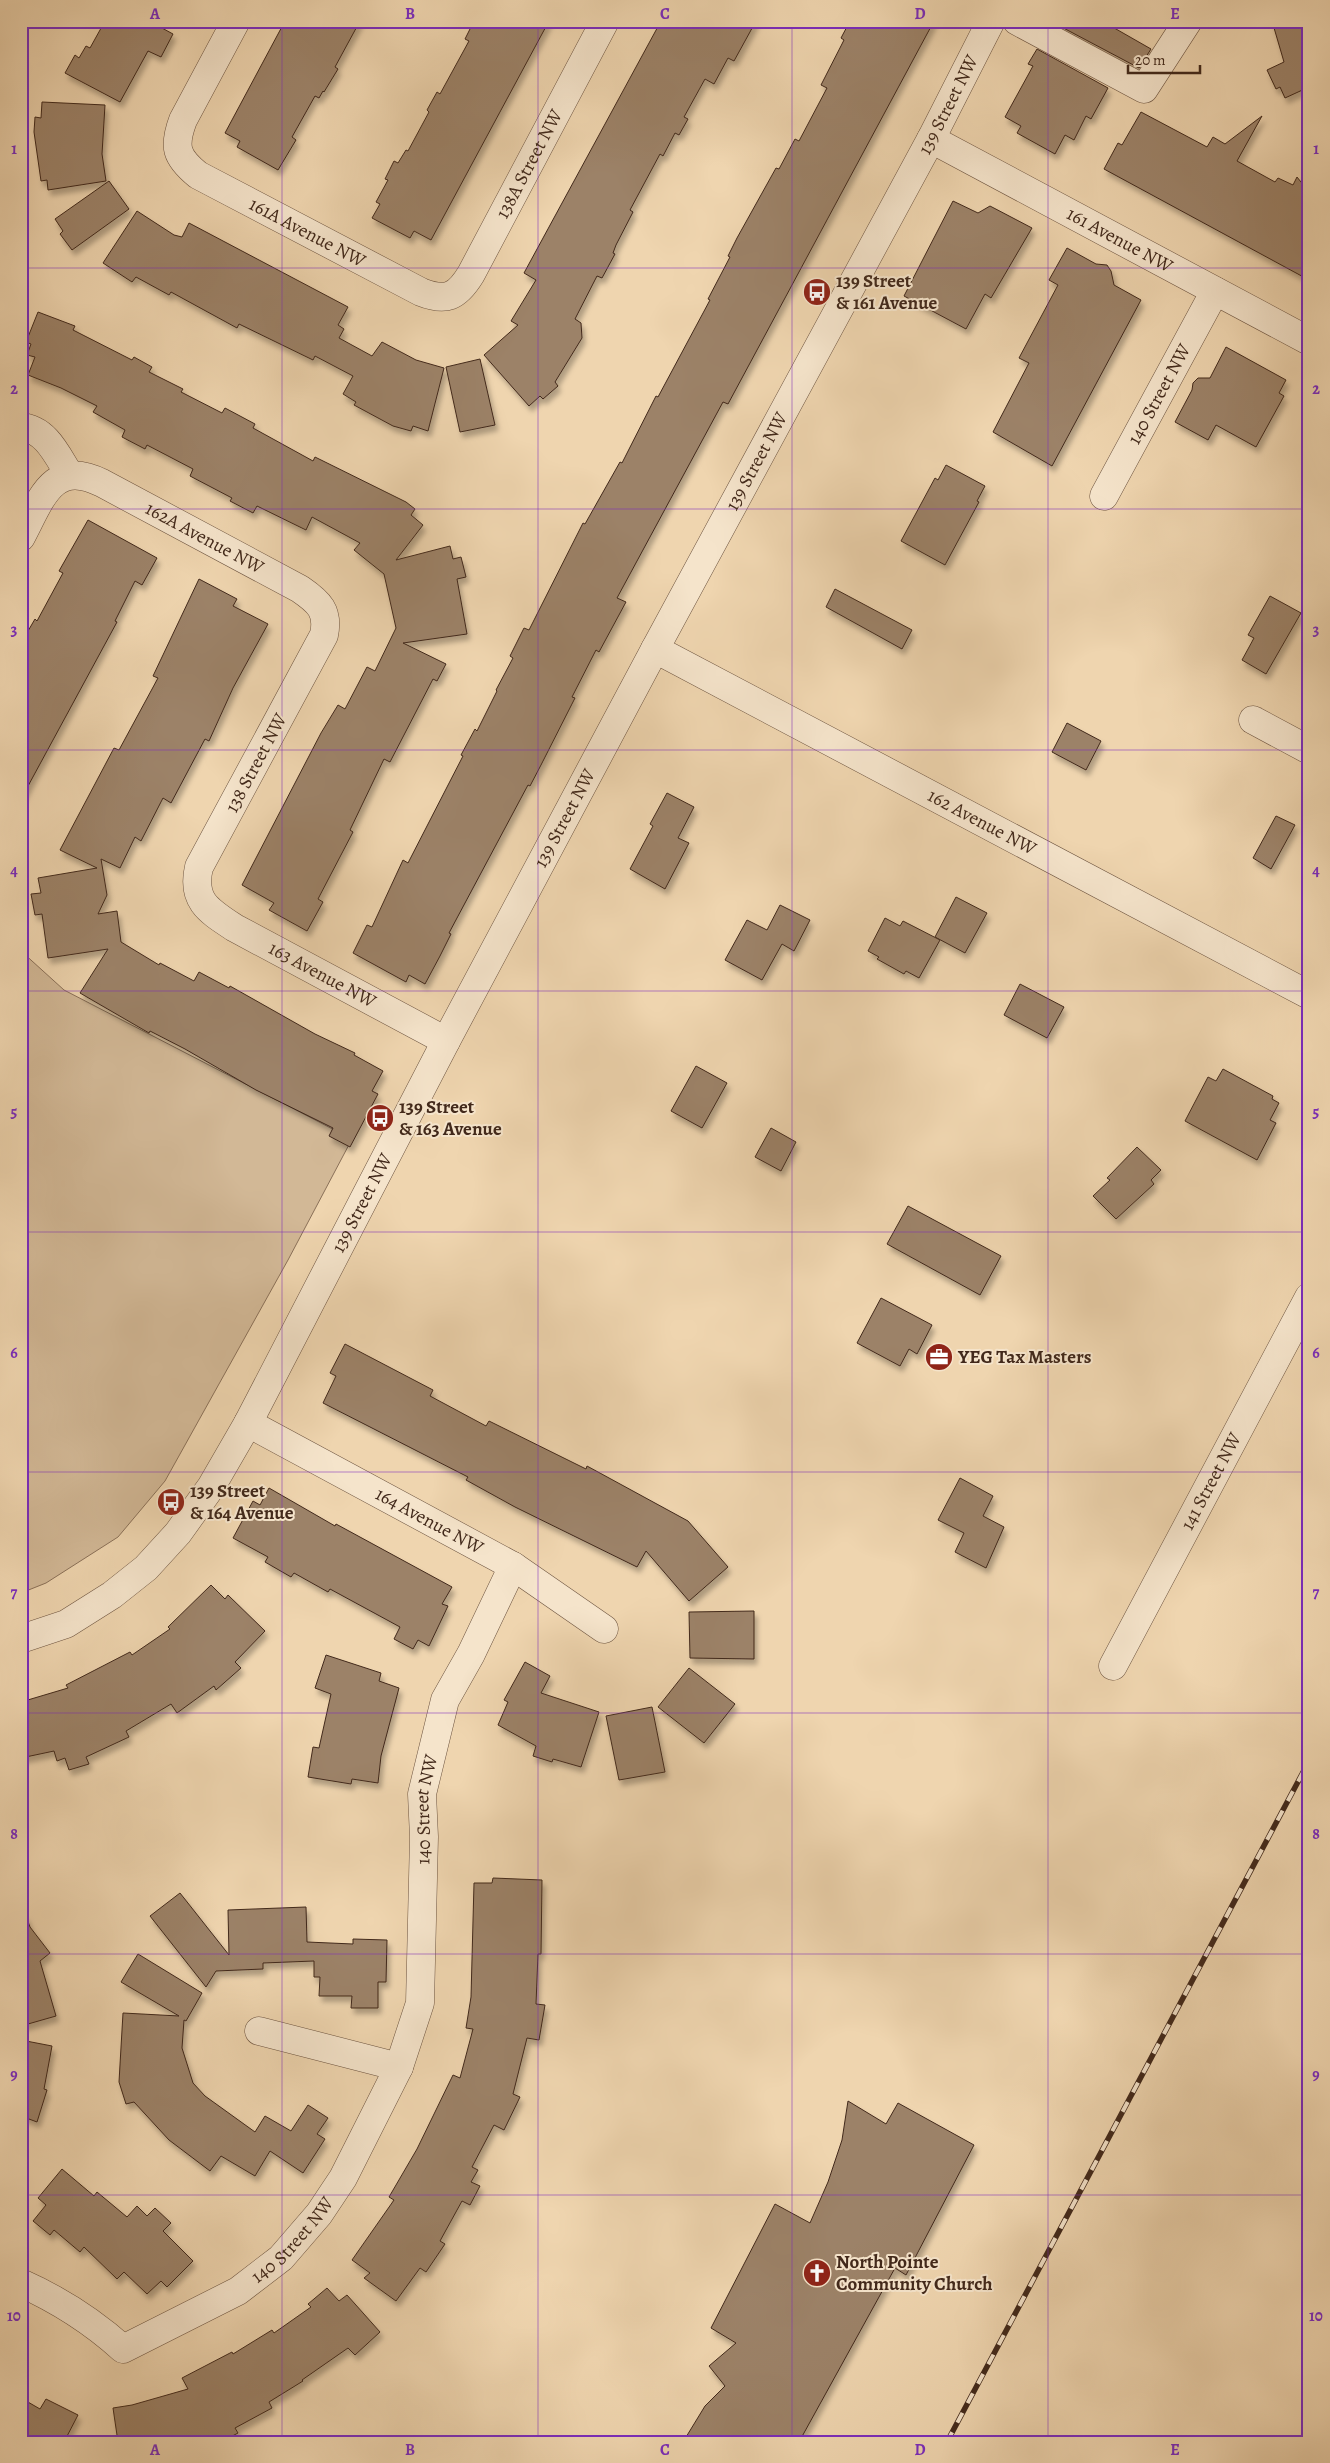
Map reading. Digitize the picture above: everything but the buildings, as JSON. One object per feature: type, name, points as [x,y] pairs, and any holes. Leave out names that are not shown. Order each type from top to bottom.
[{"type":"street","name":"161A Avenue NW","points":[[236,21],[183,120],[176,137],[178,153],[186,165],[198,175],[421,292],[444,298]]},
{"type":"street","name":"138A Street NW","points":[[444,298],[456,293],[471,274],[605,21]]},
{"type":"street","name":"139 Street NW","points":[[21,1639],[66,1624],[112,1595],[146,1568],[178,1533],[211,1487],[248,1423],[446,1041],[655,649],[931,140],[991,21]]},
{"type":"street","points":[[1017,21],[1144,89],[1188,21]]},
{"type":"street","name":"161 Avenue NW","points":[[931,140],[1309,341]]},
{"type":"street","name":"140 Street NW","points":[[1104,496],[1215,291]]},
{"type":"street","points":[[21,427],[33,428],[42,435],[69,474],[57,480],[46,492],[29,497],[21,536]]},
{"type":"street","name":"162A Avenue NW","points":[[69,474],[81,474],[102,482],[300,589],[320,605],[326,623]]},
{"type":"street","name":"138 Street NW","points":[[204,904],[198,895],[196,882],[200,867],[318,648],[326,623]]},
{"type":"street","name":"162 Avenue NW","points":[[655,649],[1309,995]]},
{"type":"street","points":[[1253,720],[1309,750]]},
{"type":"street","name":"163 Avenue NW","points":[[204,904],[235,928],[446,1041]]},
{"type":"street","name":"141 Street NW","points":[[1113,1666],[1309,1297]]},
{"type":"street","name":"164 Avenue NW","points":[[248,1423],[513,1566],[604,1629]]},
{"type":"street","name":"140 Street NW","points":[[21,2283],[79,2314],[103,2331],[123,2349],[238,2291],[281,2258],[319,2214],[343,2178],[399,2067],[420,2003],[424,1837],[422,1794],[445,1700],[513,1566]]},
{"type":"street","points":[[259,2031],[399,2067]]},
{"type":"shaded area","points":[[21,951],[64,990],[352,1139],[288,1260],[165,1481],[118,1537],[46,1583],[21,1593]]},
{"type":"railway","points":[[947,2442],[1309,1761]]},
{"type":"place","name":"139 Street & 161 Avenue","points":[[817,292]]},
{"type":"place","name":"139 Street & 163 Avenue","points":[[380,1118]]},
{"type":"place","name":"YEG Tax Masters","points":[[939,1357]]},
{"type":"place","name":"139 Street & 164 Avenue","points":[[171,1502]]},
{"type":"place","name":"North Pointe Community Church","points":[[817,2273]]}]
